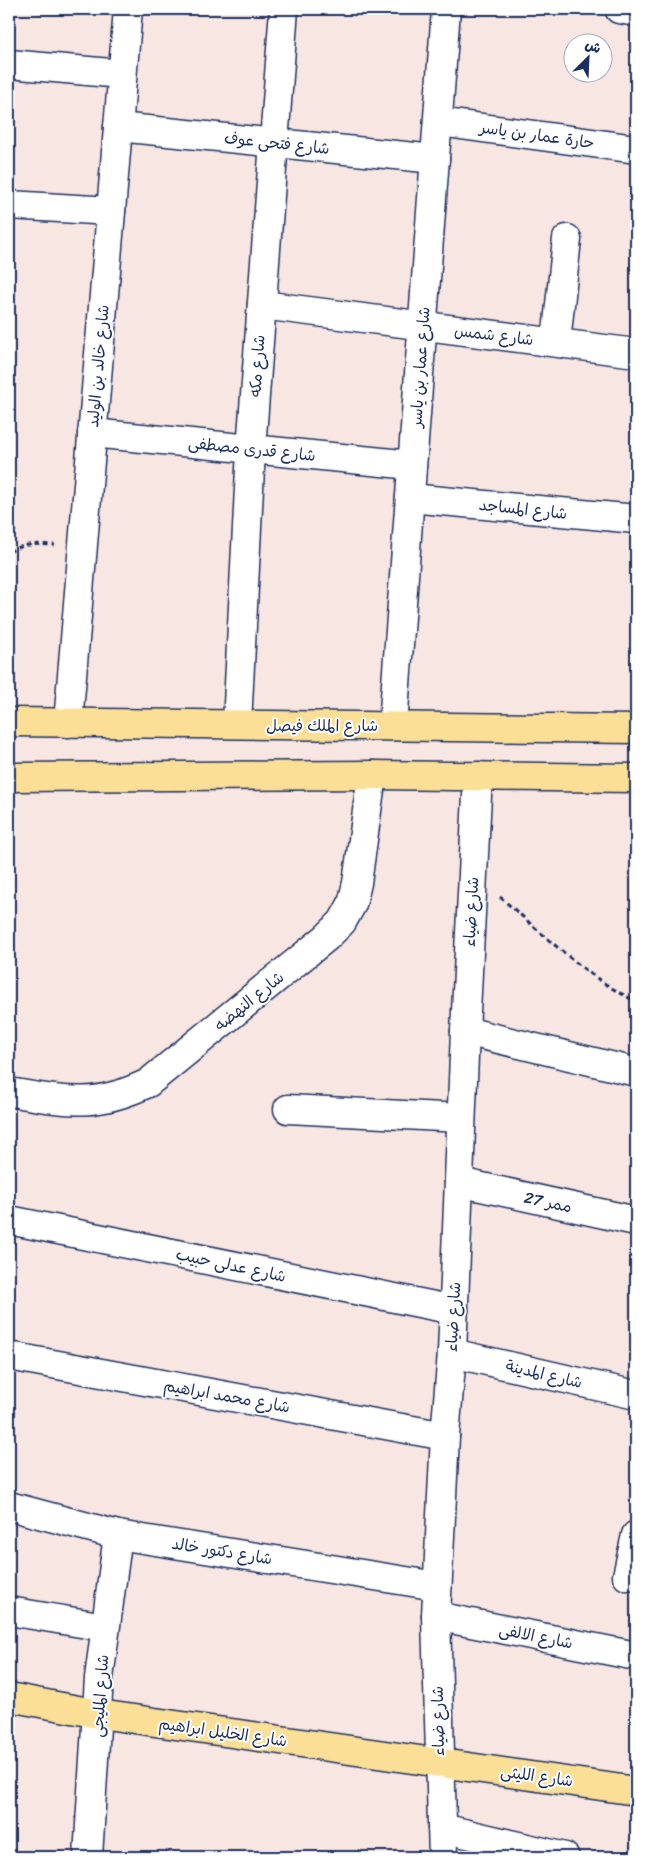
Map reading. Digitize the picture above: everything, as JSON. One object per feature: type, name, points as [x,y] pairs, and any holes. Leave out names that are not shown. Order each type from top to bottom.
[{"type":"main road","name":"شارع الملك فيصل","points":[[9,722],[636,729]]},
{"type":"main road","points":[[9,777],[372,775],[636,778]]},
{"type":"main road","name":"شارع الخليل ابراهيم","points":[[9,1697],[99,1714],[438,1762]]},
{"type":"main road","name":"شارع الليثى","points":[[438,1762],[636,1791]]},
{"type":"street","name":"شارع خالد بن الوليد","points":[[68,724],[128,9]]},
{"type":"street","name":"شارع مكه","points":[[237,724],[251,449],[284,9]]},
{"type":"street","name":"شارع عمار بن ياسر","points":[[393,725],[446,9]]},
{"type":"street","points":[[619,9],[636,12]]},
{"type":"street","points":[[9,64],[122,74]]},
{"type":"street","name":"حارة عمار بن ياسر","points":[[438,122],[636,149]]},
{"type":"street","name":"شارع فتحى عوف","points":[[118,127],[435,158]]},
{"type":"street","points":[[9,205],[111,211]]},
{"type":"street","points":[[556,342],[568,239]]},
{"type":"street","name":"شارع شمس","points":[[262,305],[636,353]]},
{"type":"street","name":"شارع قدرى مصطفى","points":[[92,432],[412,465]]},
{"type":"street","name":"شارع المساجد","points":[[410,498],[636,520]]},
{"type":"street","name":"شارع النهضه","points":[[9,1092],[74,1102],[99,1101],[125,1094],[148,1083],[327,937],[342,922],[352,904],[357,883],[372,775]]},
{"type":"street","name":"شارع ضياء","points":[[443,1857],[438,1762],[436,1616],[445,1436],[452,1353],[464,1031],[478,776]]},
{"type":"street","points":[[464,1031],[636,1072]]},
{"type":"street","points":[[288,1109],[461,1118]]},
{"type":"street","name":"ممر 27","points":[[459,1182],[636,1221]]},
{"type":"street","name":"شارع عدلى حبيب","points":[[9,1220],[454,1310]]},
{"type":"street","name":"شارع المدينة","points":[[452,1353],[636,1395]]},
{"type":"street","name":"شارع محمد ابراهيم","points":[[9,1356],[445,1436]]},
{"type":"street","name":"شارع دكتور خالد","points":[[9,1506],[118,1534],[437,1586]]},
{"type":"street","name":"شارع المليجى","points":[[88,1857],[100,1678],[118,1534]]},
{"type":"street","points":[[627,1576],[636,1535]]},
{"type":"street","points":[[9,1610],[105,1628]]},
{"type":"street","name":"شارع الالفى","points":[[436,1616],[636,1656]]},
{"type":"street","points":[[442,1828],[565,1857]]},
{"type":"path","points":[[9,552],[19,546],[35,544],[83,548]]},
{"type":"path","points":[[473,875],[607,985],[636,1001]]}]
